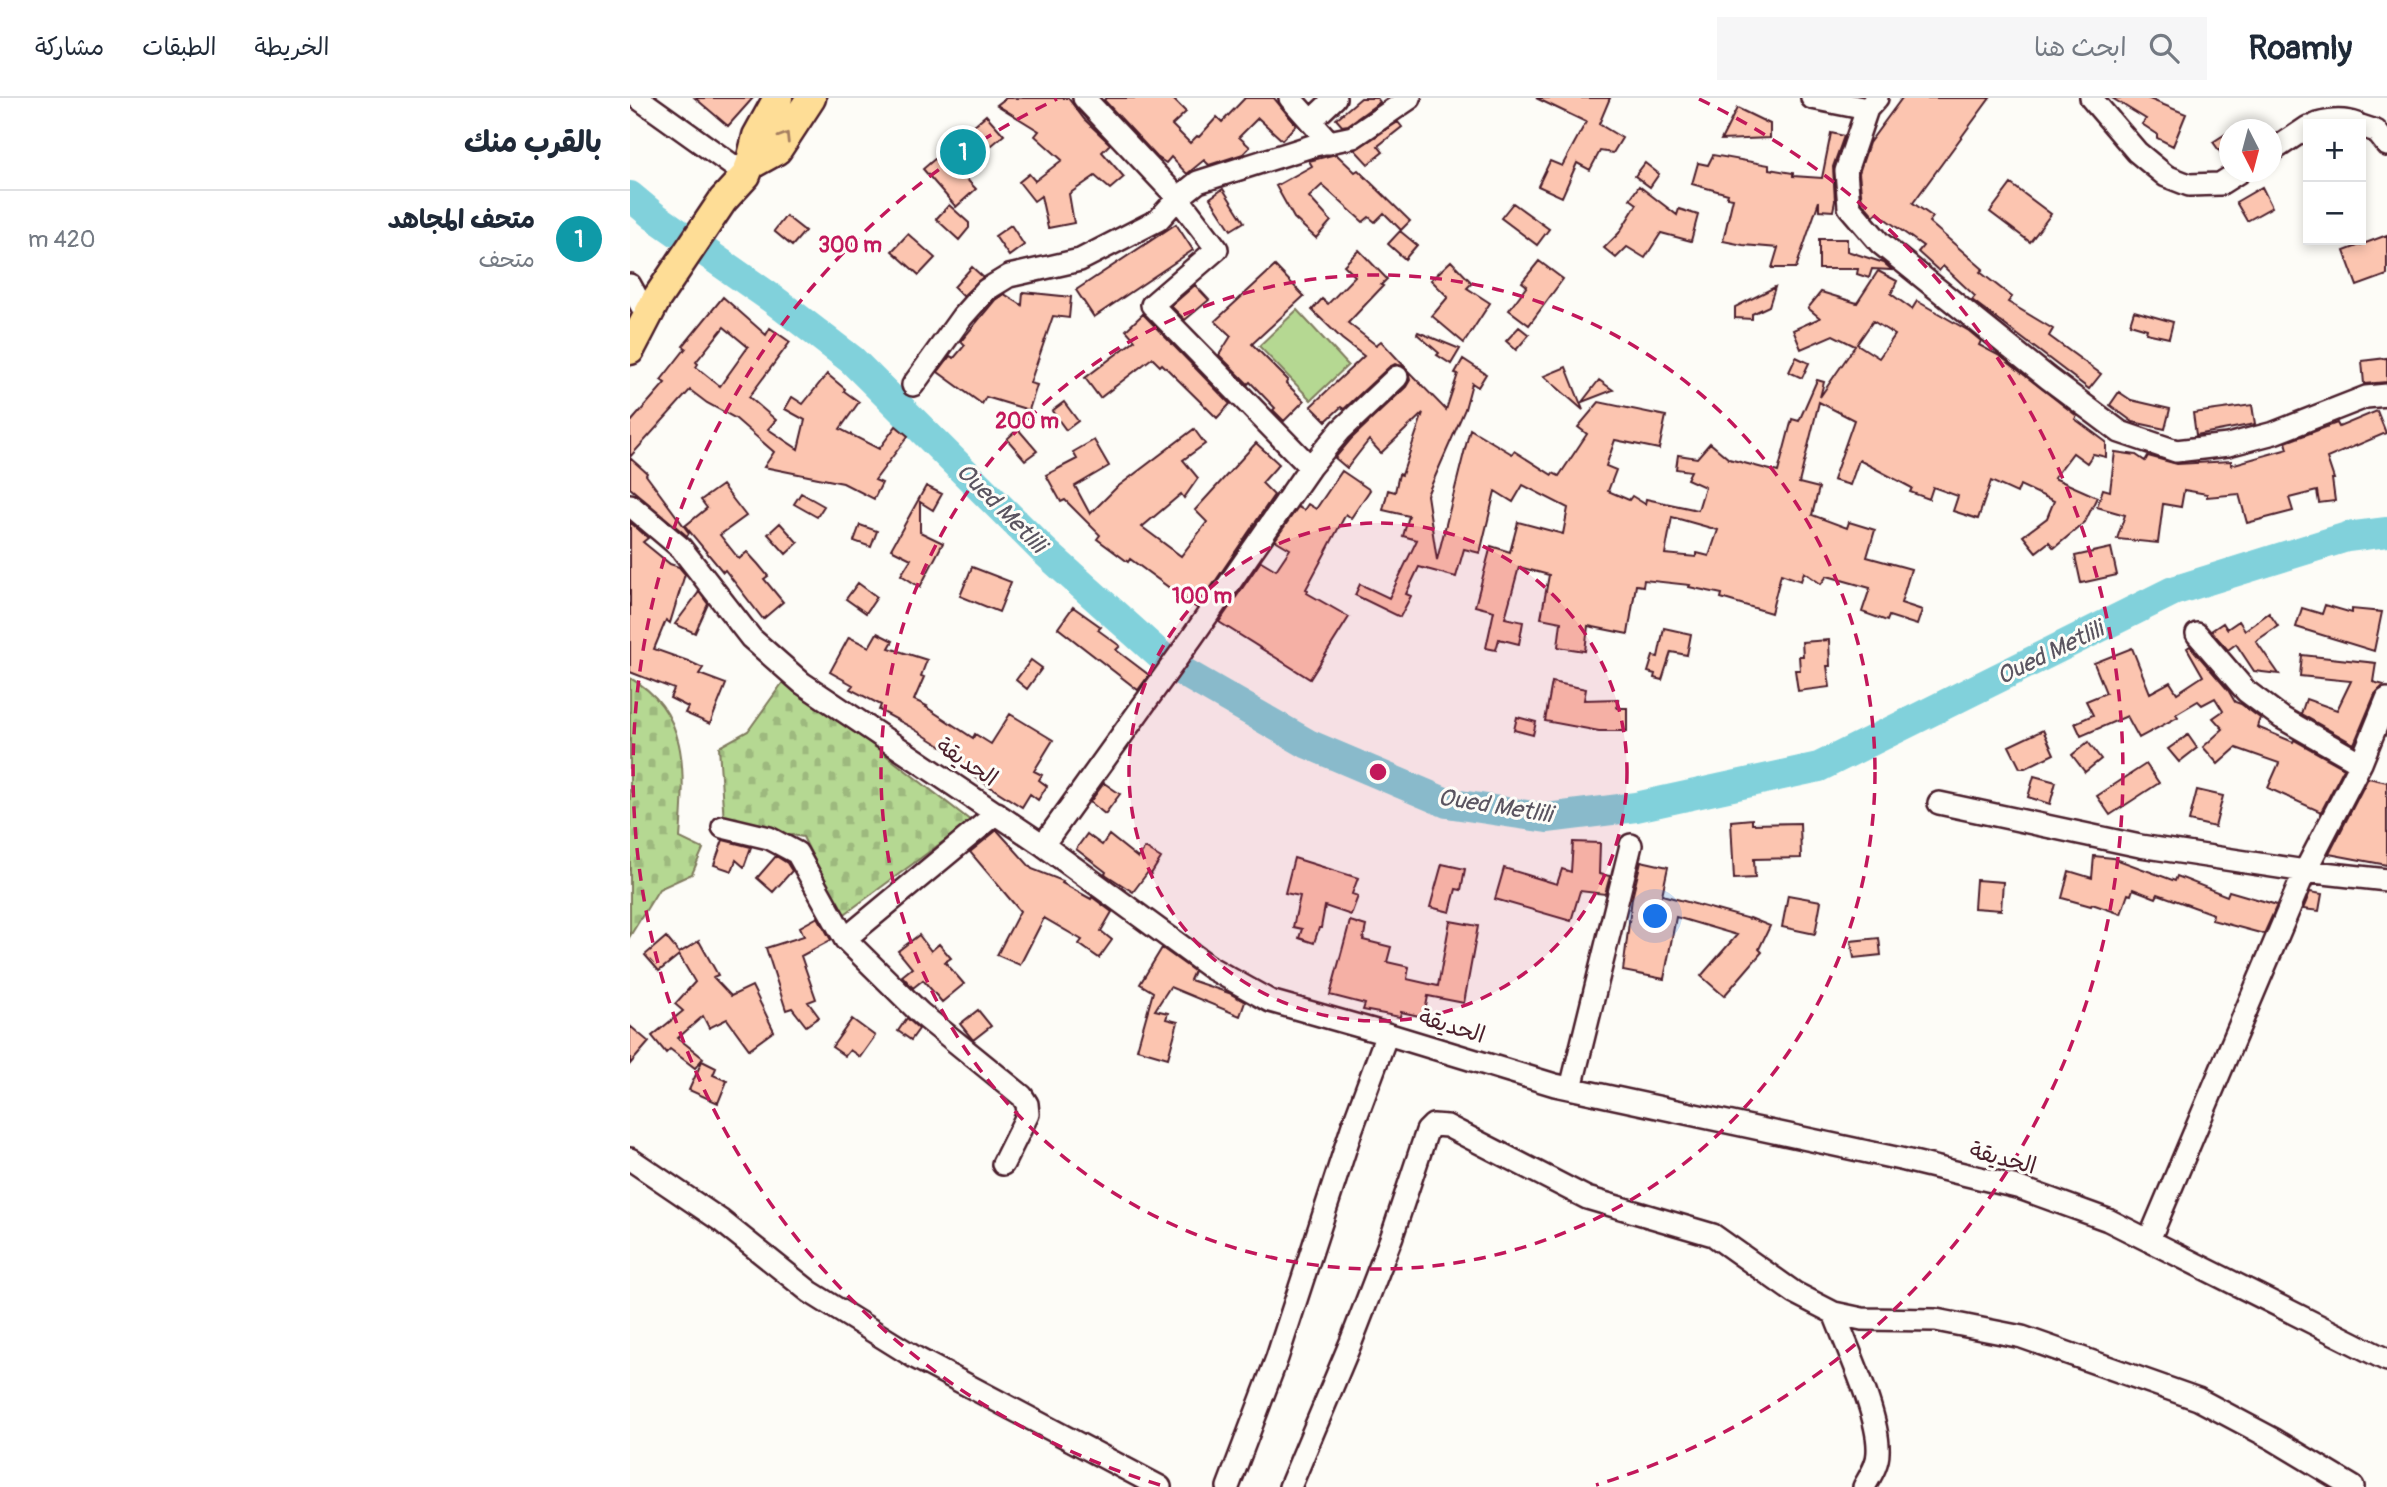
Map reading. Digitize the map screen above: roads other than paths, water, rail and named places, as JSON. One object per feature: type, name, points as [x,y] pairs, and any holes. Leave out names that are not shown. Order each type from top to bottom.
[{"type":"main road","points":[[748,170],[757,136],[778,98]]},
{"type":"main road","points":[[630,350],[652,307],[723,200],[748,170],[777,150],[811,98]]},
{"type":"street","points":[[638,98],[748,170]]},
{"type":"street","points":[[1084,98],[1178,198],[1217,249],[1152,305],[1310,467]]},
{"type":"street","points":[[1290,98],[1331,143]]},
{"type":"street","points":[[1312,120],[1335,98]]},
{"type":"street","points":[[913,385],[962,317],[986,290],[1009,276],[1080,260],[1158,220],[1178,198],[1198,182],[1315,145],[1353,137],[1410,98]]},
{"type":"street","points":[[1812,98],[1872,103],[1846,171],[1849,206],[1880,243],[2048,378],[2120,432],[2176,451],[2228,445],[2274,433],[2366,397],[2387,395]]},
{"type":"street","points":[[2091,98],[2137,152],[2166,176],[2189,185],[2223,182]]},
{"type":"street","points":[[2366,127],[2376,131],[2387,145]]},
{"type":"street","points":[[2282,144],[2303,130]]},
{"type":"street","points":[[630,285],[652,307]]},
{"type":"street","points":[[1043,845],[1194,636],[1310,467],[1341,430],[1397,377]]},
{"type":"street","name":"الحديقة","points":[[632,507],[681,548],[751,638],[802,683],[1043,845],[1211,968],[1270,1001],[1571,1088],[2017,1187],[2108,1220],[2387,1360]]},
{"type":"street","points":[[2197,634],[2246,691],[2282,718],[2361,763]]},
{"type":"street","points":[[2148,1240],[2305,871],[2361,763],[2387,699]]},
{"type":"street","points":[[1939,803],[2140,846],[2305,871],[2387,880]]},
{"type":"street","points":[[845,939],[997,813]]},
{"type":"street","points":[[723,827],[769,838],[797,853],[845,939],[920,1013],[1023,1096],[1028,1114],[1003,1164]]},
{"type":"street","points":[[1571,1088],[1631,845]]},
{"type":"street","points":[[1228,1487],[1278,1358],[1352,1128],[1387,1034]]},
{"type":"street","points":[[1290,1487],[1351,1342],[1392,1236],[1427,1131],[1433,1125],[1447,1126],[1587,1198],[1713,1236],[1795,1293],[1834,1313],[1862,1319],[1936,1320],[2022,1337],[2198,1399],[2273,1439],[2353,1487]]},
{"type":"street","points":[[630,1159],[720,1220],[810,1292],[916,1358],[1160,1487]]},
{"type":"street","points":[[1834,1313],[1876,1424],[1878,1452],[1875,1468],[1864,1487]]},
{"type":"waterway","name":"Oued Metlili","points":[[630,196],[852,360],[1043,550],[1171,665],[1308,744],[1447,803],[1547,818],[1636,807],[1819,767],[2173,591],[2347,537],[2387,532]]},
{"type":"place","name":"متحف المجاهد","points":[[963,152]]}]
